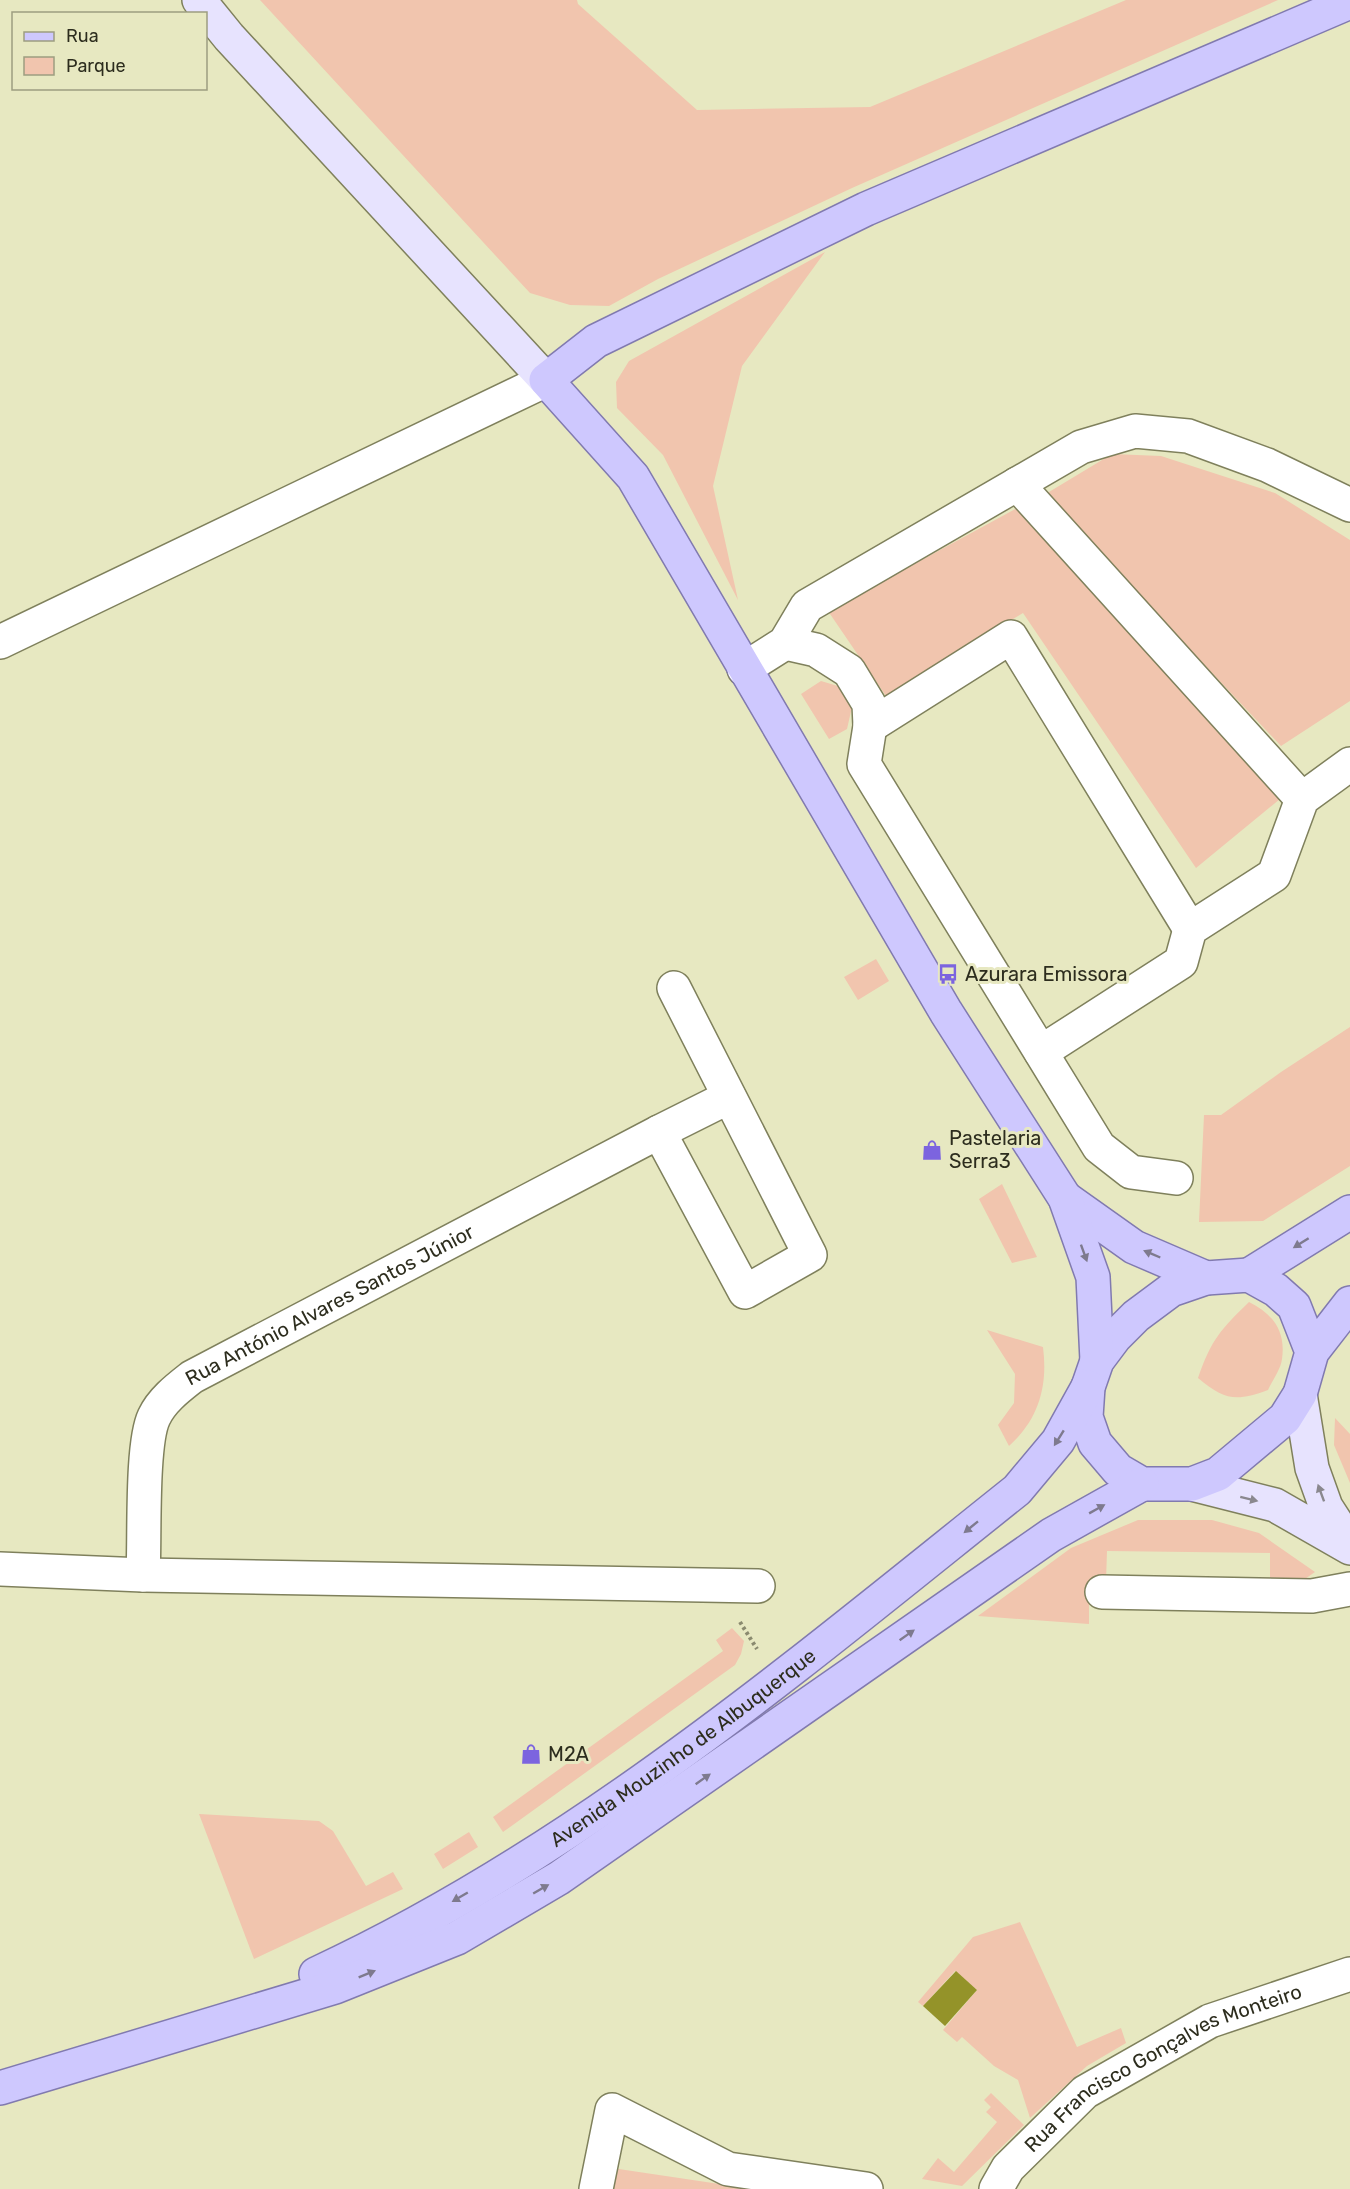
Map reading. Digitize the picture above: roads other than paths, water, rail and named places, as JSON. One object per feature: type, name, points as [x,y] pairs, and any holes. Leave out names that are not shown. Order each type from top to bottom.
[{"type":"main road","points":[[1350,2],[866,209],[596,341],[546,380],[633,477],[946,1012],[1065,1198],[1093,1277],[1092,1374],[1086,1417],[1095,1443],[1118,1470],[1142,1484],[1192,1484],[1218,1474],[1233,1464],[1285,1418],[1300,1394],[1312,1352],[1350,1303]]},
{"type":"main road","points":[[1065,1198],[1134,1247],[1206,1278]]},
{"type":"main road","points":[[1092,1374],[1136,1316],[1171,1290],[1206,1278],[1249,1275],[1350,1212]]},
{"type":"main road","points":[[1249,1275],[1276,1290],[1294,1306],[1312,1352]]},
{"type":"main road","name":"Avenida Mouzinho de Albuquerque","points":[[211,2023],[326,1970],[436,1911],[538,1852],[644,1782],[834,1636],[1017,1490],[1058,1441],[1092,1374]]},
{"type":"main road","name":"Avenida Mouzinho de Albuquerque","points":[[0,2088],[335,1987],[457,1938],[569,1872],[1052,1535],[1142,1484]]},
{"type":"street","points":[[0,642],[546,380],[229,37],[199,0]]},
{"type":"street","points":[[744,669],[785,643],[807,606],[1081,447],[1136,431],[1188,436],[1267,465],[1350,505]]},
{"type":"street","points":[[1017,484],[1302,799]]},
{"type":"street","points":[[870,726],[1011,637],[1190,929]]},
{"type":"street","points":[[785,643],[816,650],[849,671],[869,704],[870,726],[864,764],[1099,1147],[1131,1172],[1176,1178]]},
{"type":"street","points":[[1041,1052],[1181,962],[1190,929],[1274,875],[1302,799],[1350,764]]},
{"type":"street","points":[[659,1132],[745,1292],[810,1255],[674,988]]},
{"type":"street","name":"Rua António Alvares Santos Júnior","points":[[143,1575],[148,1441],[154,1418],[171,1394],[192,1377],[729,1097]]},
{"type":"street","points":[[1300,1394],[1312,1468],[1326,1507],[1350,1546]]},
{"type":"street","points":[[1192,1484],[1275,1505],[1350,1546]]},
{"type":"street","points":[[0,1569],[143,1575],[758,1586]]},
{"type":"street","points":[[1102,1592],[1312,1596],[1350,1589]]},
{"type":"street","name":"Rua Francisco Gonçalves Monteiro","points":[[996,2189],[1008,2168],[1085,2092],[1210,2021],[1350,1974]]},
{"type":"street","points":[[596,2189],[612,2110],[728,2169],[866,2189]]},
{"type":"place","name":"Azurara Emissora","points":[[948,974]]},
{"type":"place","name":"Pastelaria Serra3","points":[[932,1150]]},
{"type":"place","name":"M2A","points":[[531,1754]]}]
